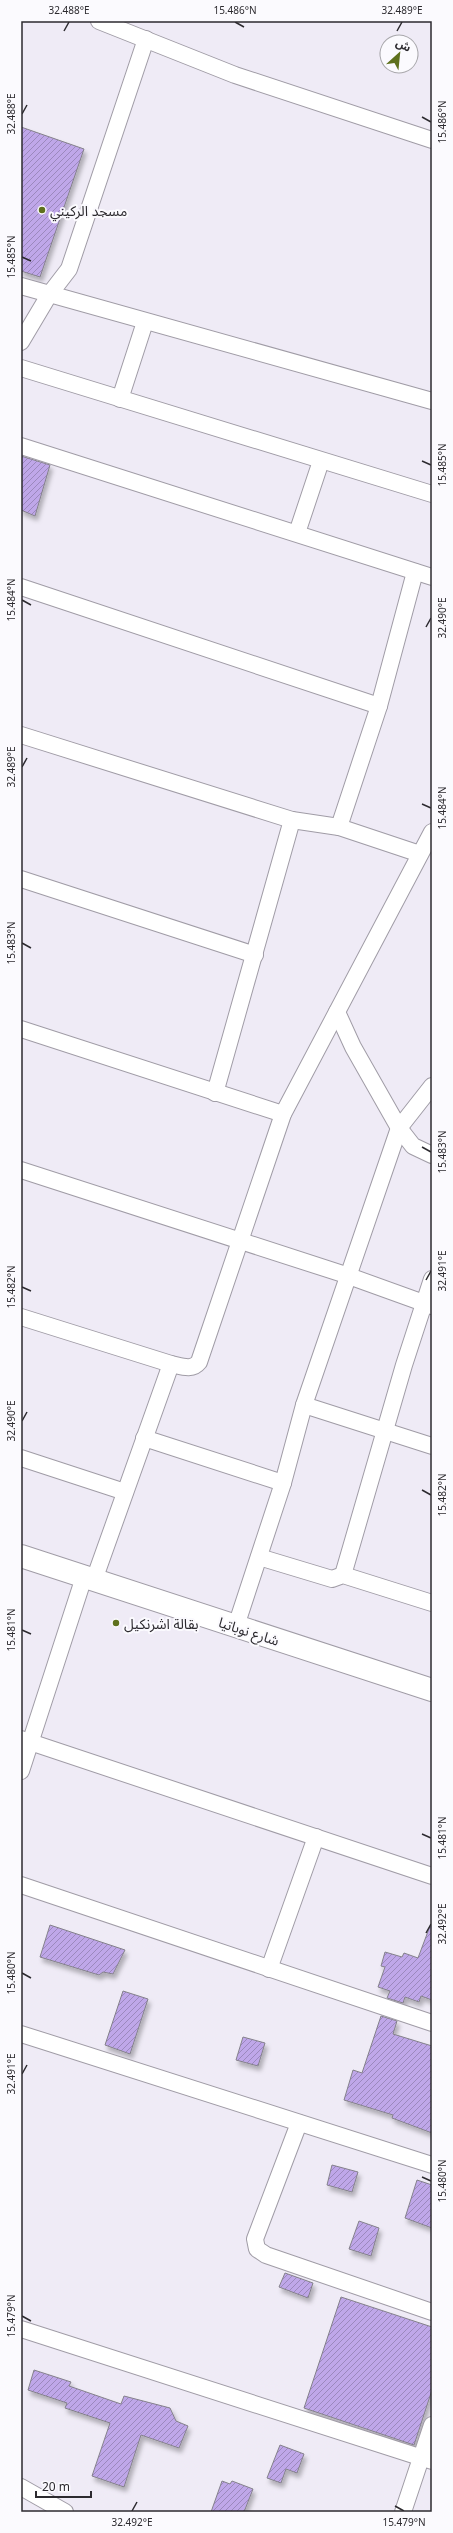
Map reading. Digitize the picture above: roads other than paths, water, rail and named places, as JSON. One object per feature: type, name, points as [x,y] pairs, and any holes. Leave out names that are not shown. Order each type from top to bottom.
[{"type":"street","points":[[99,21],[120,25],[146,39],[235,75],[432,140]]},
{"type":"street","points":[[21,342],[49,295],[69,269],[146,39]]},
{"type":"street","points":[[21,286],[144,322],[432,401]]},
{"type":"street","points":[[120,399],[144,322]]},
{"type":"street","points":[[21,368],[432,494]]},
{"type":"street","points":[[21,446],[432,577]]},
{"type":"street","points":[[297,533],[321,461]]},
{"type":"street","points":[[339,827],[379,706],[415,572]]},
{"type":"street","points":[[21,587],[379,706]]},
{"type":"street","points":[[21,735],[292,820],[339,827],[420,854]]},
{"type":"street","points":[[215,1093],[292,820]]},
{"type":"street","points":[[21,1318],[170,1364],[191,1368],[199,1362],[239,1240],[283,1114],[432,832]]},
{"type":"street","points":[[21,879],[255,955]]},
{"type":"street","points":[[337,1012],[353,1047],[399,1128],[413,1146],[432,1155]]},
{"type":"street","points":[[21,1029],[283,1114]]},
{"type":"street","points":[[236,1626],[282,1483],[304,1405],[346,1275],[399,1128],[432,1086]]},
{"type":"street","points":[[21,1170],[346,1275],[428,1305]]},
{"type":"street","points":[[343,1575],[384,1430],[428,1305],[432,1280]]},
{"type":"street","points":[[21,1771],[26,1741],[89,1578],[125,1492],[170,1364]]},
{"type":"street","points":[[304,1405],[432,1446]]},
{"type":"street","points":[[144,1438],[282,1483]]},
{"type":"street","points":[[21,1458],[125,1492]]},
{"type":"street","name":"شارع نوباتيا","points":[[21,1556],[432,1690]]},
{"type":"street","points":[[258,1557],[332,1579],[343,1575],[432,1603]]},
{"type":"street","points":[[26,1741],[432,1876]]},
{"type":"street","points":[[269,1969],[316,1837]]},
{"type":"street","points":[[21,1885],[432,2023]]},
{"type":"street","points":[[21,2034],[432,2165]]},
{"type":"street","points":[[299,2123],[255,2239],[257,2249],[266,2256],[432,2312]]},
{"type":"street","points":[[21,2329],[426,2459]]},
{"type":"street","points":[[403,2512],[426,2459],[432,2426]]},
{"type":"street","points":[[21,2487],[65,2512]]},
{"type":"place","name":"مسجد الركيني","points":[[42,210]]},
{"type":"place","name":"بقالة اشرنكيل","points":[[116,1623]]}]
